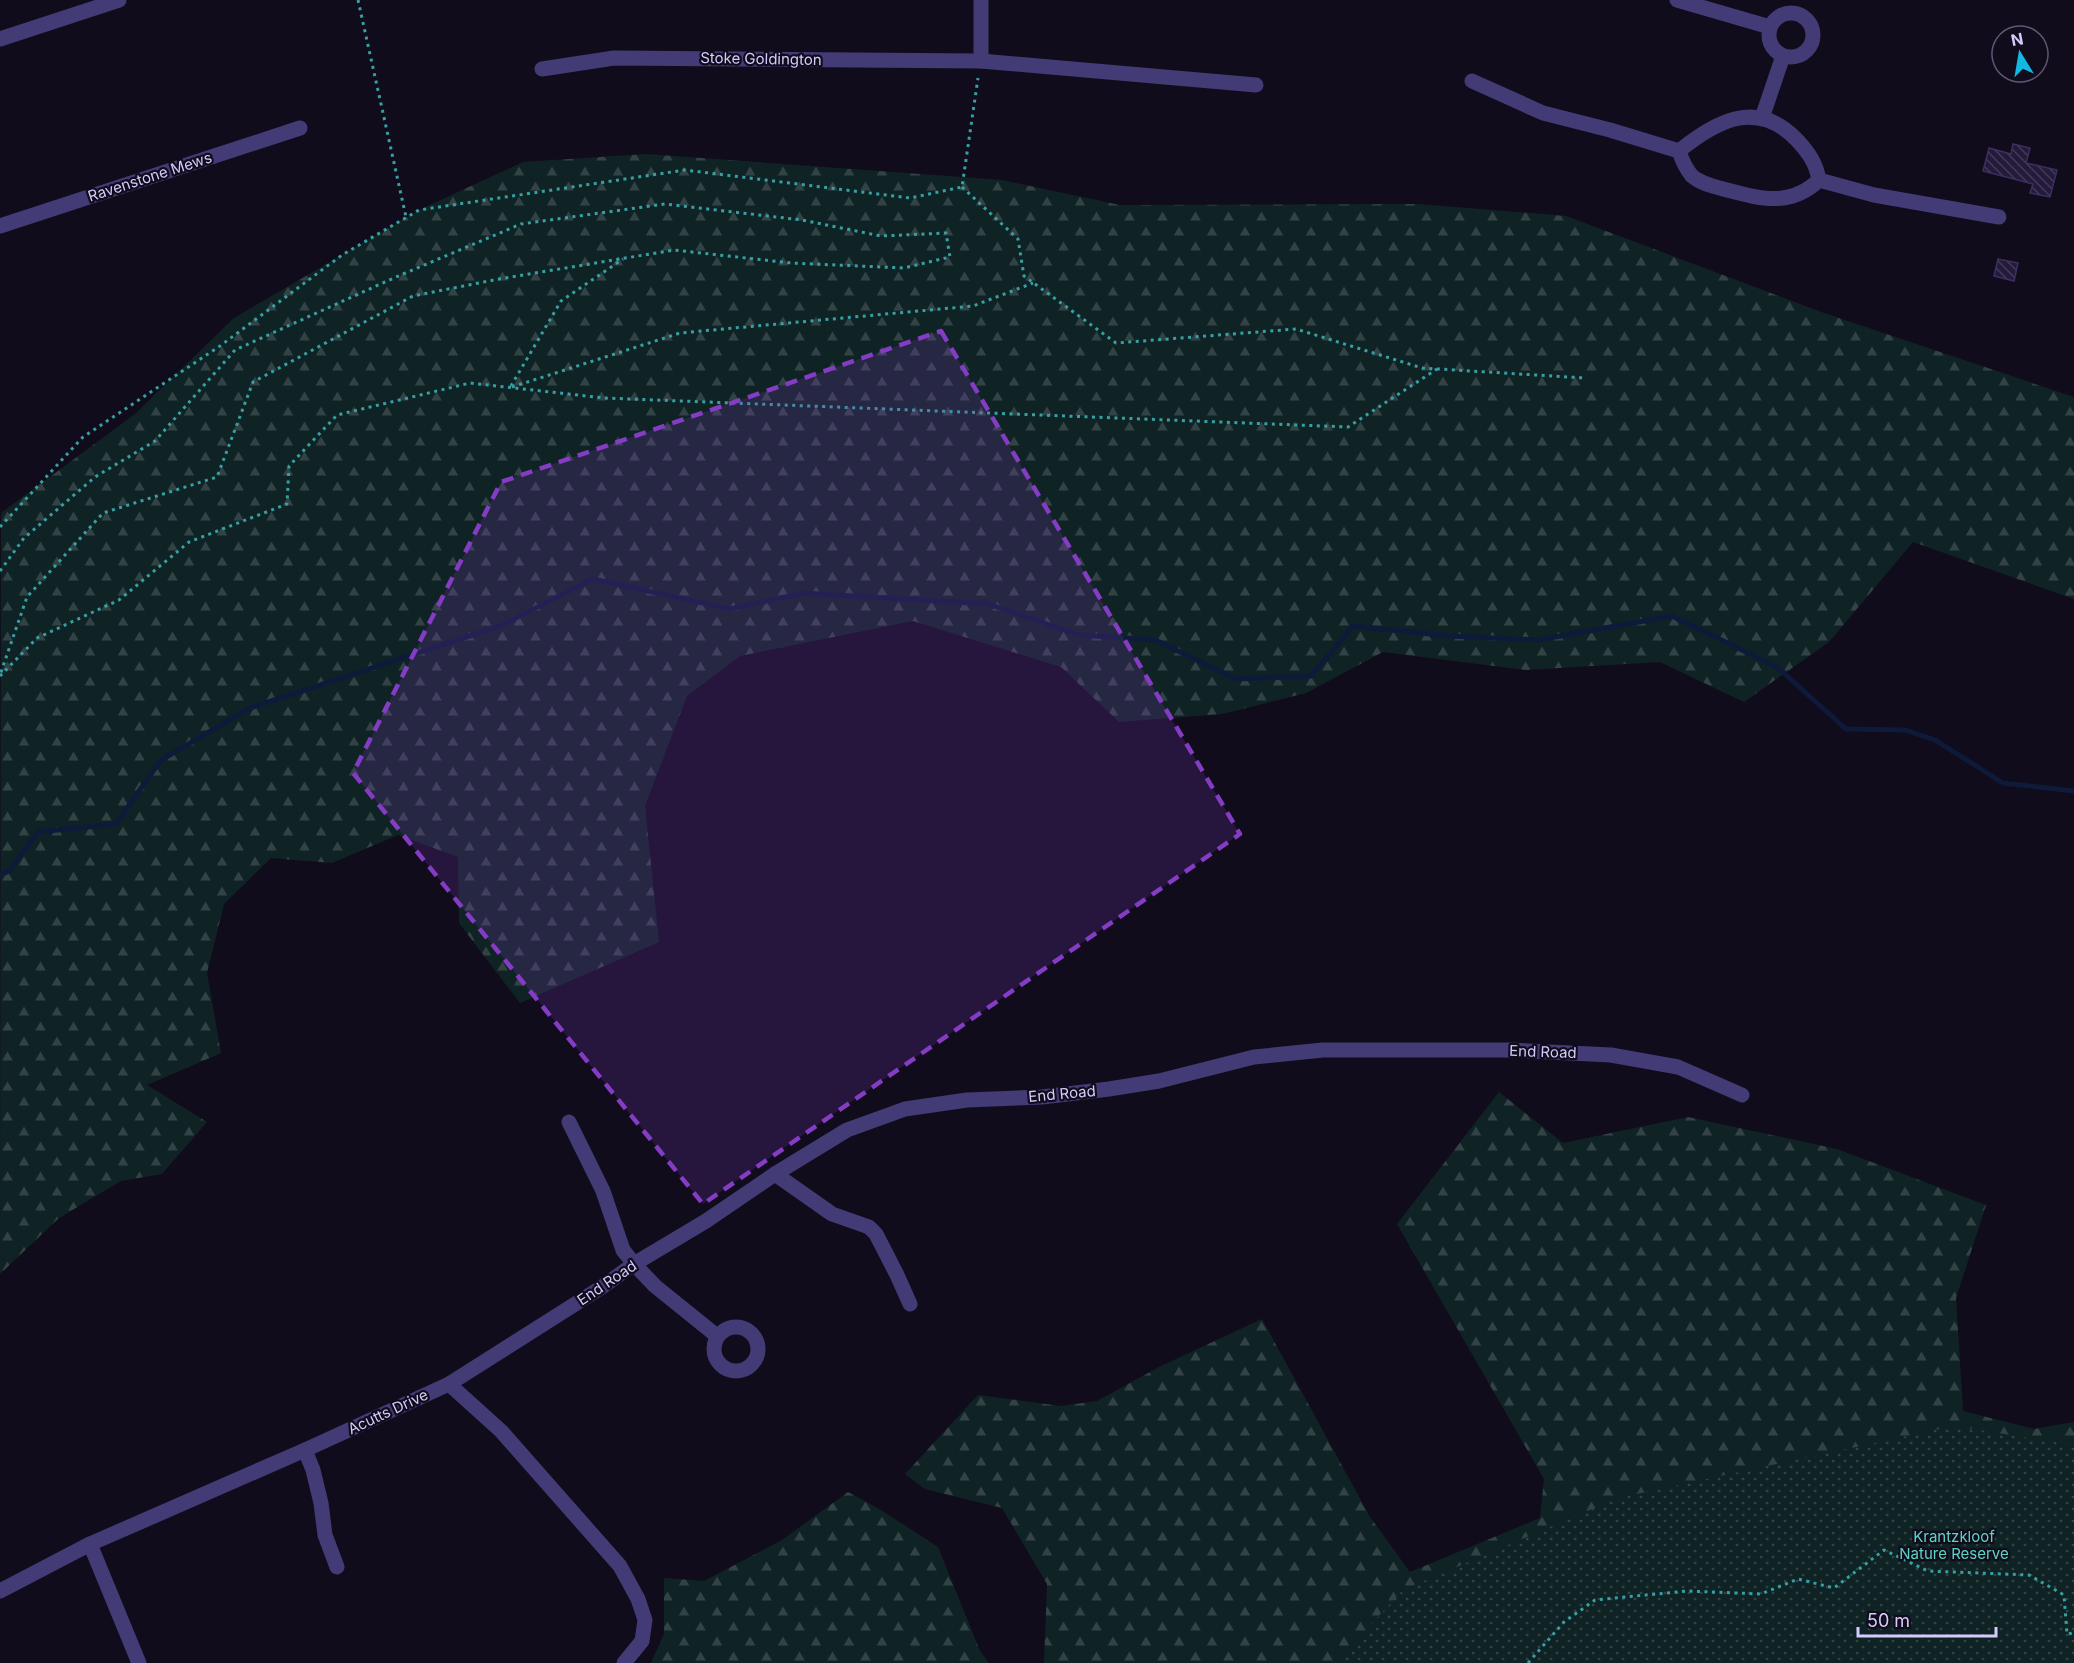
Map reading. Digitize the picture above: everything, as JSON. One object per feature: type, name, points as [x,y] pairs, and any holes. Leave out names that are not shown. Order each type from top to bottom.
[{"type":"street","points":[[0,39],[119,0]]},
{"type":"street","points":[[981,0],[981,61]]},
{"type":"street","points":[[1677,0],[1770,27]]},
{"type":"street","points":[[1800,7],[1810,24],[1813,39],[1810,46],[1799,56],[1783,56],[1770,41],[1770,27],[1779,16],[1800,7]]},
{"type":"street","points":[[1762,118],[1783,56]]},
{"type":"street","name":"Stoke Goldington","points":[[542,69],[614,58],[981,61],[1256,85]]},
{"type":"street","points":[[1472,81],[1543,113],[1679,151]]},
{"type":"street","points":[[1679,151],[1702,132],[1722,122],[1739,117],[1762,118],[1775,123],[1793,136],[1806,150],[1816,165],[1819,180]]},
{"type":"street","name":"Ravenstone Mews","points":[[0,226],[300,128]]},
{"type":"street","points":[[1679,151],[1685,166],[1694,178],[1759,199],[1773,199],[1808,192],[1819,180]]},
{"type":"street","points":[[1819,180],[1874,195],[1999,217]]},
{"type":"street","name":"End Road","points":[[449,1384],[847,1130],[905,1109],[967,1100],[1042,1097],[1109,1089],[1159,1081],[1254,1057],[1323,1050],[1511,1050],[1611,1055],[1678,1067],[1742,1095]]},
{"type":"street","points":[[568,1122],[603,1191],[623,1250],[655,1286],[717,1336]]},
{"type":"street","points":[[775,1174],[832,1214],[869,1227],[876,1234],[910,1304]]},
{"type":"street","points":[[449,1384],[501,1431],[620,1566],[638,1599],[645,1620],[642,1641],[624,1663]]},
{"type":"street","name":"Acutts Drive","points":[[0,1590],[90,1544],[449,1384]]},
{"type":"street","points":[[305,1450],[313,1470],[321,1503],[325,1535],[337,1567]]},
{"type":"street","points":[[90,1544],[139,1663]]},
{"type":"path","points":[[358,0],[406,217]]},
{"type":"path","points":[[962,188],[981,61]]},
{"type":"path","points":[[0,526],[83,437],[220,346],[342,255],[419,210],[685,170],[910,198],[962,188]]},
{"type":"path","points":[[962,188],[1018,239],[1024,276],[1116,343],[1296,328],[1422,368],[1585,378]]},
{"type":"path","points":[[0,571],[24,538],[95,477],[155,441],[235,350],[396,277],[521,224],[665,204],[802,220],[881,236],[946,233],[950,257],[904,268],[790,263],[674,250],[499,279],[413,296],[253,382],[217,477],[103,513],[27,597],[0,675]]},
{"type":"path","points":[[510,387],[561,301],[624,259]]},
{"type":"path","points":[[510,387],[680,333],[973,306],[1033,283]]},
{"type":"path","points":[[0,675],[37,638],[119,600],[189,542],[287,504],[289,466],[337,416],[470,383],[604,398],[1348,427],[1437,369]]},
{"type":"path","points":[[1528,1663],[1564,1622],[1596,1600],[1687,1591],[1761,1594],[1798,1579],[1834,1588],[1884,1550],[1928,1571],[2029,1575],[2064,1595],[2067,1634],[2074,1633]]},
{"type":"highlighted area","points":[[941,331],[1240,834],[703,1204],[353,773],[501,482]]},
{"type":"green space","points":[[646,154],[1002,180],[1120,205],[1417,204],[1566,216],[1824,313],[2074,397],[2074,599],[1913,542],[1829,642],[1744,702],[1660,662],[1526,670],[1383,652],[1306,693],[1222,714],[1119,722],[1061,667],[913,621],[740,656],[687,696],[645,806],[659,942],[520,1003],[459,923],[458,857],[398,835],[332,863],[271,858],[224,904],[207,973],[221,1053],[147,1085],[207,1122],[162,1174],[121,1181],[59,1218],[0,1274],[1,513],[135,414],[234,318],[419,210],[523,162]]},
{"type":"green space","points":[[1499,1092],[1563,1143],[1688,1117],[1837,1149],[1986,1205],[1956,1298],[1963,1411],[2034,1429],[2074,1422],[2074,1663],[1044,1663],[1047,1584],[1002,1508],[925,1489],[905,1474],[978,1395],[1061,1406],[1097,1401],[1161,1366],[1262,1319],[1370,1517],[1410,1572],[1540,1518],[1544,1479],[1397,1224]]},
{"type":"green space","name":"Krantzkloof Nature Reserve","points":[[1954,1426],[2074,1445],[2074,1663],[1335,1663],[1403,1590],[1618,1498]]},
{"type":"green space","points":[[848,1492],[881,1510],[938,1547],[980,1651],[989,1663],[651,1663],[664,1634],[664,1578],[704,1581],[782,1540]]},
{"type":"building","points":[[2013,144],[2030,148],[2026,163],[2057,170],[2050,197],[2030,193],[2033,184],[1983,171],[1989,148],[2011,154]]},
{"type":"building","points":[[1998,259],[2018,263],[2014,281],[1994,276]]},
{"type":"waterway","points":[[0,875],[9,871],[38,832],[116,824],[161,760],[250,708],[500,626],[593,579],[730,609],[803,593],[988,604],[1079,635],[1155,640],[1236,679],[1311,676],[1353,626],[1449,636],[1538,640],[1672,616],[1777,667],[1846,729],[1905,730],[1935,740],[2003,783],[2074,791]]}]
